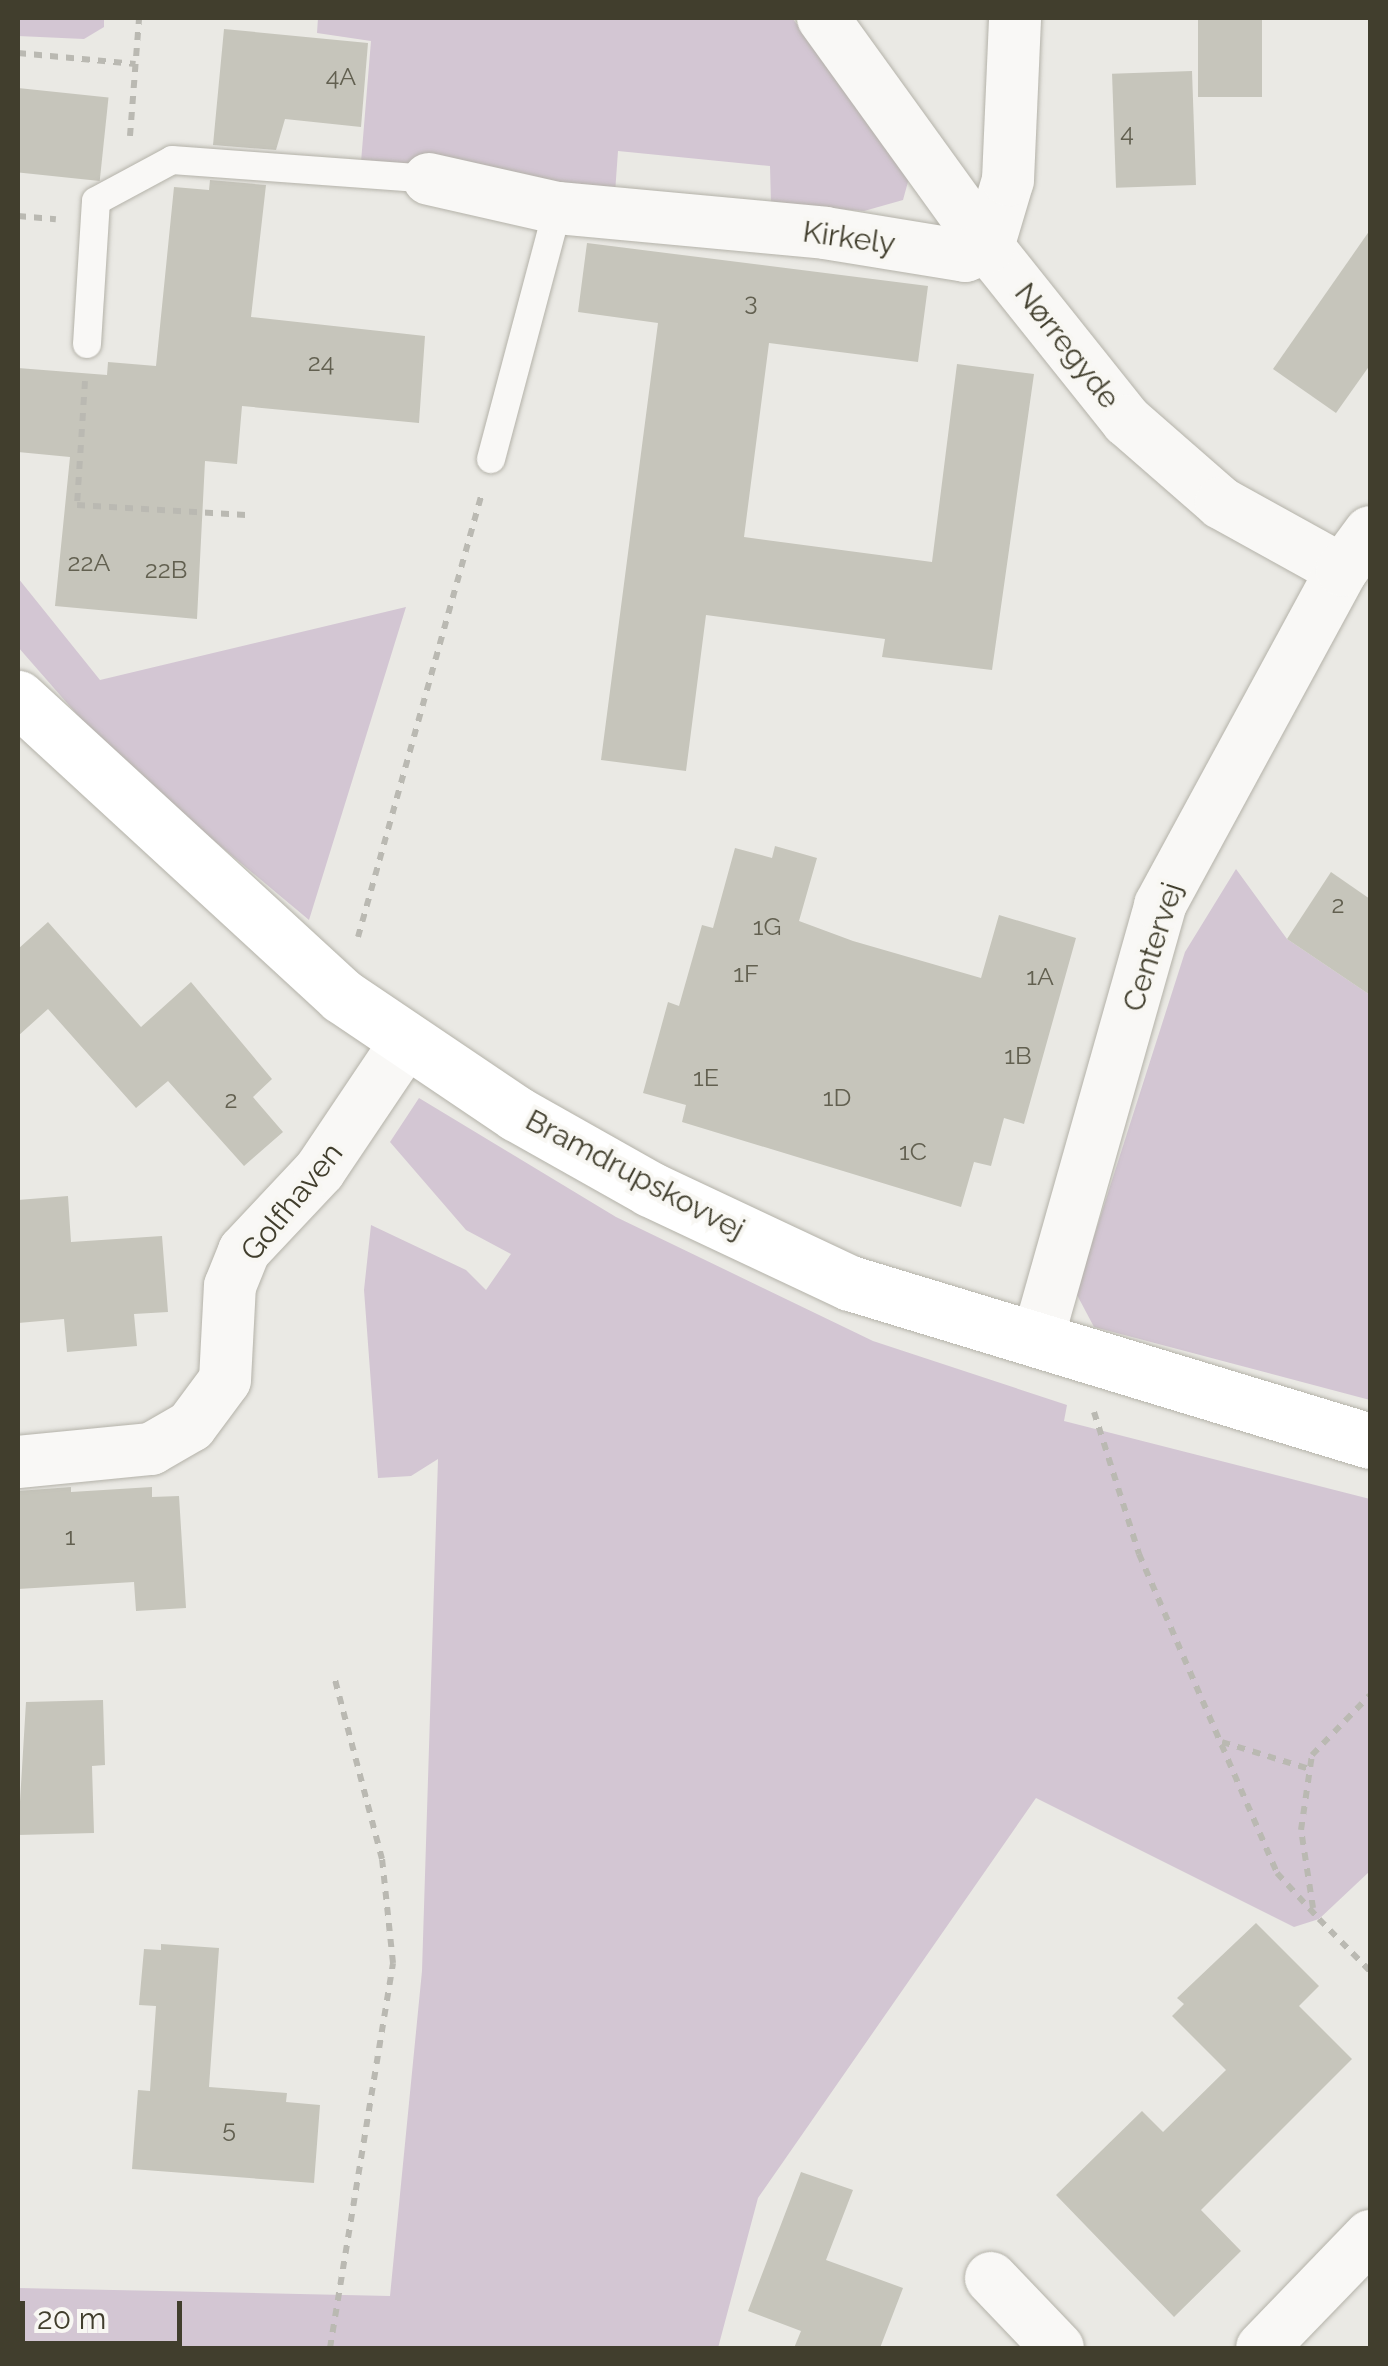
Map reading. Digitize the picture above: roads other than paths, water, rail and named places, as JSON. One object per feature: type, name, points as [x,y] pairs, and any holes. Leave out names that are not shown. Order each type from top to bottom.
[{"type":"street","points":[[823,18],[988,247]]},
{"type":"street","points":[[988,247],[1008,180],[1016,18]]},
{"type":"street","name":"Kirkely","points":[[428,179],[558,208],[826,233],[965,256],[988,247]]},
{"type":"street","name":"Nørregyde","points":[[988,247],[1127,421],[1221,503],[1356,551]]},
{"type":"street","name":"Centervej","points":[[1036,1341],[1160,904],[1356,551]]},
{"type":"street","name":"Bramdrupskovvej","points":[[18,698],[342,996],[406,1042],[667,1197],[850,1283],[1370,1441]]},
{"type":"street","name":"Golfhaven","points":[[18,1462],[151,1450],[191,1426],[225,1380],[230,1286],[244,1251],[320,1170],[406,1042]]},
{"type":"street","points":[[1262,2348],[1370,2236]]},
{"type":"street","points":[[991,2278],[1058,2348]]},
{"type":"lane","points":[[86,344],[96,202],[172,160],[428,179]]},
{"type":"lane","points":[[491,459],[558,208]]}]
